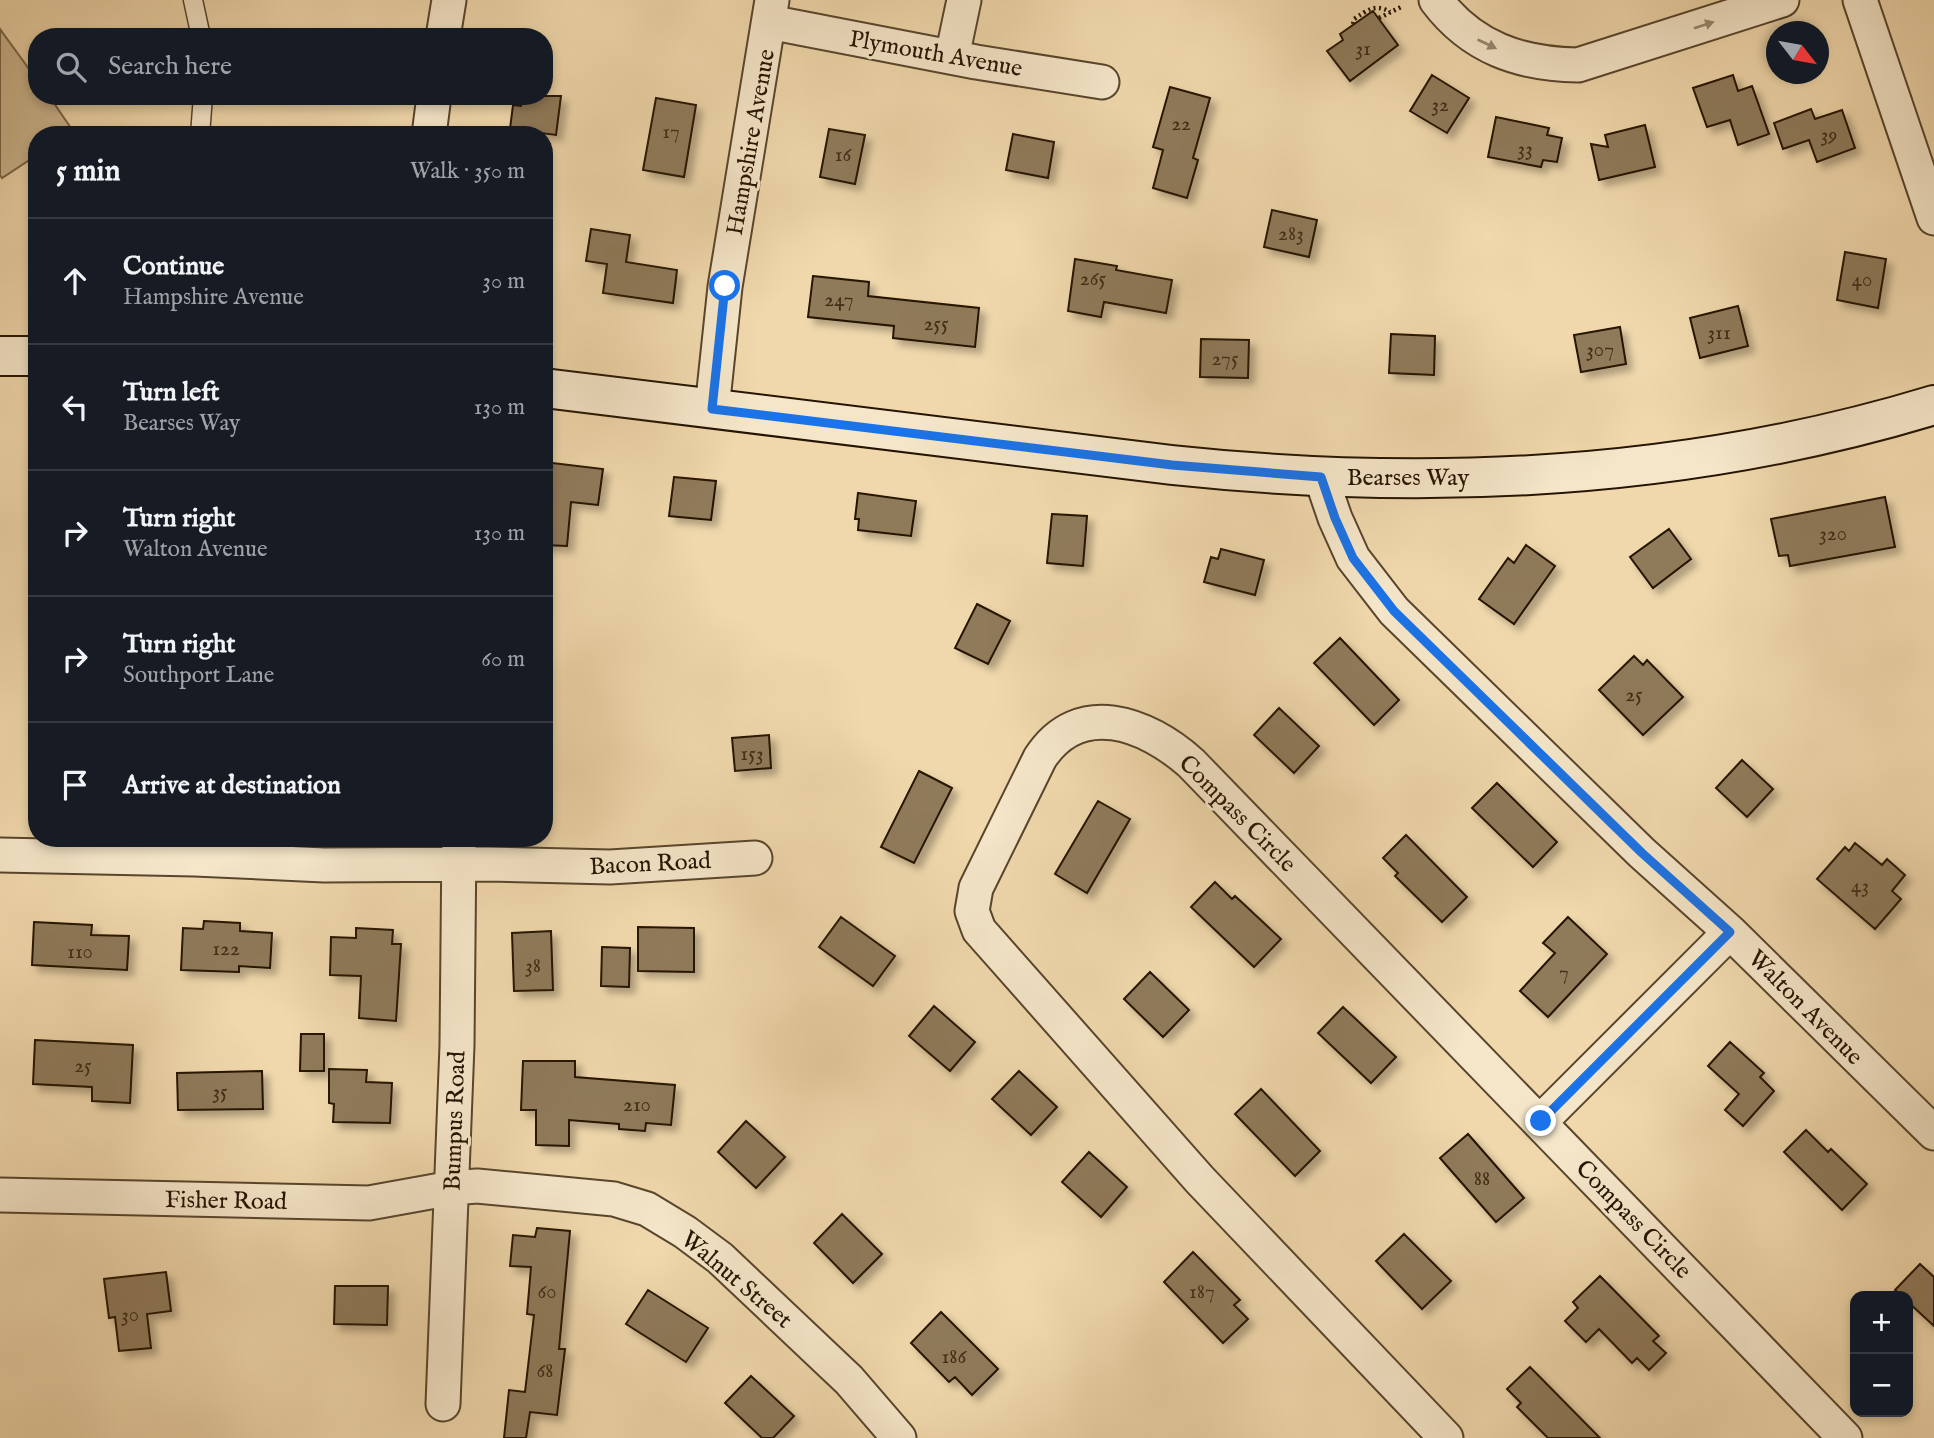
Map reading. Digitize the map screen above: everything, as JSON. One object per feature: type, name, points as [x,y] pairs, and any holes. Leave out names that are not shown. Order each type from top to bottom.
[{"type":"main road","points":[[0,355],[28,356]]},
{"type":"main road","name":"Bearses Way","points":[[553,389],[1185,466],[1321,477],[1465,478],[1539,475],[1646,465],[1795,440],[1934,405]]},
{"type":"street","points":[[444,28],[449,0]]},
{"type":"street","points":[[952,57],[964,0]]},
{"type":"street","points":[[1436,0],[1470,36],[1495,49],[1547,64],[1578,65],[1782,0]]},
{"type":"street","points":[[1860,0],[1934,218]]},
{"type":"street","name":"Plymouth Avenue","points":[[771,11],[952,57],[1102,82]]},
{"type":"street","name":"Hampshire Avenue","points":[[712,409],[725,286],[771,11]]},
{"type":"street","points":[[430,126],[433,105]]},
{"type":"street","name":"Walton Avenue","points":[[1321,477],[1353,558],[1394,611],[1642,853],[1730,932],[1934,1133]]},
{"type":"street","name":"Compass Circle","points":[[1446,1438],[1200,1180],[979,930],[972,911],[976,888],[1049,744],[1073,727],[1090,722],[1127,725],[1178,752],[1541,1121],[1845,1438]]},
{"type":"street","name":"Bacon Road","points":[[0,855],[324,865],[459,851],[610,867],[755,858]]},
{"type":"street","name":"Bumpus Road","points":[[443,1404],[457,1045],[459,851]]},
{"type":"street","points":[[1541,1121],[1730,932]]},
{"type":"street","name":"Walnut Street","points":[[452,1188],[477,1186],[614,1199],[648,1209],[685,1232],[745,1280],[849,1380],[899,1438]]},
{"type":"street","name":"Fisher Road","points":[[0,1195],[369,1203],[452,1188]]},
{"type":"lane","points":[[193,0],[199,28]]},
{"type":"lane","points":[[201,126],[202,105]]},
{"type":"path","points":[[1353,24],[1354,19],[1375,6],[1390,12]]},
{"type":"path","points":[[1379,18],[1401,7]]},
{"type":"shaded area","points":[[0,29],[28,68],[28,105],[55,105],[70,126],[28,126],[28,161],[2,178]]},
{"type":"building","points":[[1373,11],[1398,45],[1350,81],[1327,51],[1343,40],[1340,34]]},
{"type":"building","points":[[1432,75],[1469,98],[1447,133],[1410,111]]},
{"type":"building","points":[[1733,75],[1738,91],[1752,86],[1769,134],[1738,145],[1730,120],[1707,127],[1693,88]]},
{"type":"building","points":[[1170,87],[1210,98],[1193,158],[1198,160],[1187,198],[1153,188],[1163,150],[1153,147]]},
{"type":"building","points":[[553,96],[561,96],[556,135],[553,135],[553,126],[510,126],[513,105],[553,105]]},
{"type":"building","points":[[656,98],[696,105],[684,177],[643,170]]},
{"type":"building","points":[[1811,109],[1815,119],[1842,110],[1855,148],[1817,162],[1809,140],[1783,149],[1774,123]]},
{"type":"building","points":[[1496,117],[1549,128],[1547,135],[1562,138],[1557,162],[1543,160],[1541,167],[1488,157]]},
{"type":"building","points":[[1645,125],[1655,167],[1599,180],[1591,144],[1608,147],[1605,135]]},
{"type":"building","points":[[829,129],[865,135],[855,184],[820,177]]},
{"type":"building","points":[[1013,134],[1054,142],[1048,178],[1006,170]]},
{"type":"building","points":[[1272,210],[1317,220],[1309,257],[1264,247]]},
{"type":"building","points":[[591,229],[630,235],[626,262],[677,270],[673,303],[603,293],[607,264],[586,261]]},
{"type":"building","points":[[1845,252],[1886,259],[1878,308],[1837,300]]},
{"type":"building","points":[[1075,259],[1172,280],[1166,313],[1104,302],[1101,317],[1068,311]]},
{"type":"building","points":[[813,276],[869,282],[868,296],[979,308],[975,347],[893,338],[894,326],[808,317]]},
{"type":"building","points":[[1738,306],[1748,346],[1700,358],[1690,318]]},
{"type":"building","points":[[1620,327],[1626,364],[1581,372],[1574,335]]},
{"type":"building","points":[[1391,334],[1435,336],[1434,375],[1389,373]]},
{"type":"building","points":[[1201,339],[1249,340],[1248,378],[1200,377]]},
{"type":"building","points":[[553,463],[603,469],[598,505],[571,502],[567,546],[553,545]]},
{"type":"building","points":[[674,477],[716,481],[711,520],[669,516]]},
{"type":"building","points":[[858,493],[916,501],[911,536],[858,530],[859,519],[855,519]]},
{"type":"building","points":[[1885,497],[1895,547],[1790,566],[1788,555],[1779,556],[1771,519]]},
{"type":"building","points":[[1052,514],[1087,516],[1083,566],[1047,563]]},
{"type":"building","points":[[1669,529],[1691,559],[1653,588],[1630,557]]},
{"type":"building","points":[[1526,545],[1555,566],[1514,624],[1479,599],[1508,558],[1514,563]]},
{"type":"building","points":[[1221,549],[1264,560],[1255,595],[1204,582],[1211,557],[1218,559]]},
{"type":"building","points":[[977,604],[1010,621],[988,664],[955,648]]},
{"type":"building","points":[[1340,638],[1399,700],[1374,725],[1314,663]]},
{"type":"building","points":[[1634,656],[1643,665],[1647,660],[1683,697],[1643,735],[1599,690]]},
{"type":"building","points":[[1279,708],[1319,746],[1294,773],[1254,735]]},
{"type":"building","points":[[769,735],[771,768],[735,771],[732,738]]},
{"type":"building","points":[[1742,760],[1773,789],[1747,817],[1716,788]]},
{"type":"building","points":[[919,771],[952,788],[914,863],[881,847]]},
{"type":"building","points":[[1497,783],[1557,842],[1533,867],[1472,808]]},
{"type":"building","points":[[1098,801],[1130,819],[1087,893],[1055,874]]},
{"type":"building","points":[[1406,835],[1467,897],[1442,922],[1395,876],[1398,873],[1383,858]]},
{"type":"building","points":[[1855,843],[1882,865],[1887,859],[1905,875],[1892,891],[1901,899],[1875,929],[1817,879],[1845,847],[1849,851]]},
{"type":"building","points":[[1215,882],[1232,899],[1235,896],[1281,939],[1254,967],[1191,907]]},
{"type":"building","points":[[841,917],[895,956],[873,986],[819,947]]},
{"type":"building","points":[[1568,917],[1607,954],[1548,1017],[1520,991],[1555,953],[1543,943]]},
{"type":"building","points":[[204,921],[240,923],[240,931],[272,933],[270,968],[239,966],[239,972],[181,970],[183,928],[203,929]]},
{"type":"building","points":[[34,922],[92,925],[91,935],[129,936],[127,970],[32,965]]},
{"type":"building","points":[[638,927],[694,928],[694,972],[638,971]]},
{"type":"building","points":[[356,928],[393,930],[392,944],[401,944],[396,1021],[359,1018],[361,976],[330,975],[331,937],[356,938]]},
{"type":"building","points":[[551,931],[553,990],[514,991],[512,933]]},
{"type":"building","points":[[602,947],[630,948],[629,987],[601,986]]},
{"type":"building","points":[[1150,972],[1189,1010],[1163,1037],[1124,999]]},
{"type":"building","points":[[934,1006],[975,1042],[950,1071],[909,1036]]},
{"type":"building","points":[[1343,1007],[1396,1057],[1371,1083],[1318,1033]]},
{"type":"building","points":[[301,1034],[324,1034],[324,1071],[300,1071]]},
{"type":"building","points":[[35,1040],[133,1045],[130,1103],[92,1101],[92,1087],[33,1084]]},
{"type":"building","points":[[1730,1042],[1764,1073],[1760,1077],[1774,1091],[1743,1126],[1725,1110],[1739,1094],[1708,1066]]},
{"type":"building","points":[[523,1061],[575,1061],[575,1077],[675,1085],[671,1125],[646,1123],[645,1131],[619,1129],[619,1124],[569,1120],[569,1146],[536,1145],[536,1110],[521,1110]]},
{"type":"building","points":[[329,1069],[367,1070],[366,1082],[392,1083],[390,1123],[333,1122],[334,1104],[329,1103]]},
{"type":"building","points":[[262,1071],[263,1109],[178,1110],[177,1073]]},
{"type":"building","points":[[1019,1071],[1057,1107],[1031,1135],[992,1099]]},
{"type":"building","points":[[1261,1089],[1320,1151],[1295,1176],[1235,1114]]},
{"type":"building","points":[[746,1121],[785,1157],[756,1188],[718,1152]]},
{"type":"building","points":[[1806,1130],[1828,1152],[1831,1149],[1867,1184],[1842,1210],[1784,1152]]},
{"type":"building","points":[[1468,1134],[1524,1198],[1496,1222],[1440,1158]]},
{"type":"building","points":[[1089,1152],[1127,1187],[1101,1217],[1062,1182]]},
{"type":"building","points":[[842,1214],[882,1254],[853,1283],[814,1243]]},
{"type":"building","points":[[537,1228],[570,1231],[559,1349],[565,1349],[557,1415],[530,1412],[526,1438],[504,1438],[509,1390],[525,1392],[534,1315],[527,1314],[531,1267],[510,1266],[513,1235],[535,1237]]},
{"type":"building","points":[[1404,1234],[1451,1281],[1422,1309],[1376,1261]]},
{"type":"building","points":[[1193,1252],[1240,1300],[1234,1305],[1248,1319],[1223,1343],[1164,1282]]},
{"type":"building","points":[[1920,1264],[1934,1277],[1934,1326],[1913,1307],[1913,1291],[1895,1290]]},
{"type":"building","points":[[166,1272],[171,1311],[147,1314],[151,1348],[119,1351],[115,1317],[109,1318],[104,1279]]},
{"type":"building","points":[[1600,1276],[1659,1336],[1653,1341],[1666,1353],[1649,1370],[1637,1358],[1632,1363],[1599,1329],[1586,1342],[1565,1321],[1578,1308],[1573,1302]]},
{"type":"building","points":[[335,1286],[388,1286],[387,1325],[334,1324]]},
{"type":"building","points":[[648,1290],[708,1328],[686,1362],[626,1324]]},
{"type":"building","points":[[941,1312],[998,1369],[972,1395],[955,1377],[949,1382],[911,1343]]},
{"type":"building","points":[[1530,1367],[1600,1438],[1548,1438],[1517,1407],[1521,1403],[1507,1389]]},
{"type":"building","points":[[751,1376],[794,1416],[773,1438],[762,1438],[725,1403]]},
{"type":"route","points":[[725,286],[712,409],[1172,465],[1321,477],[1353,558],[1394,611],[1642,853],[1730,932],[1541,1121]]}]
